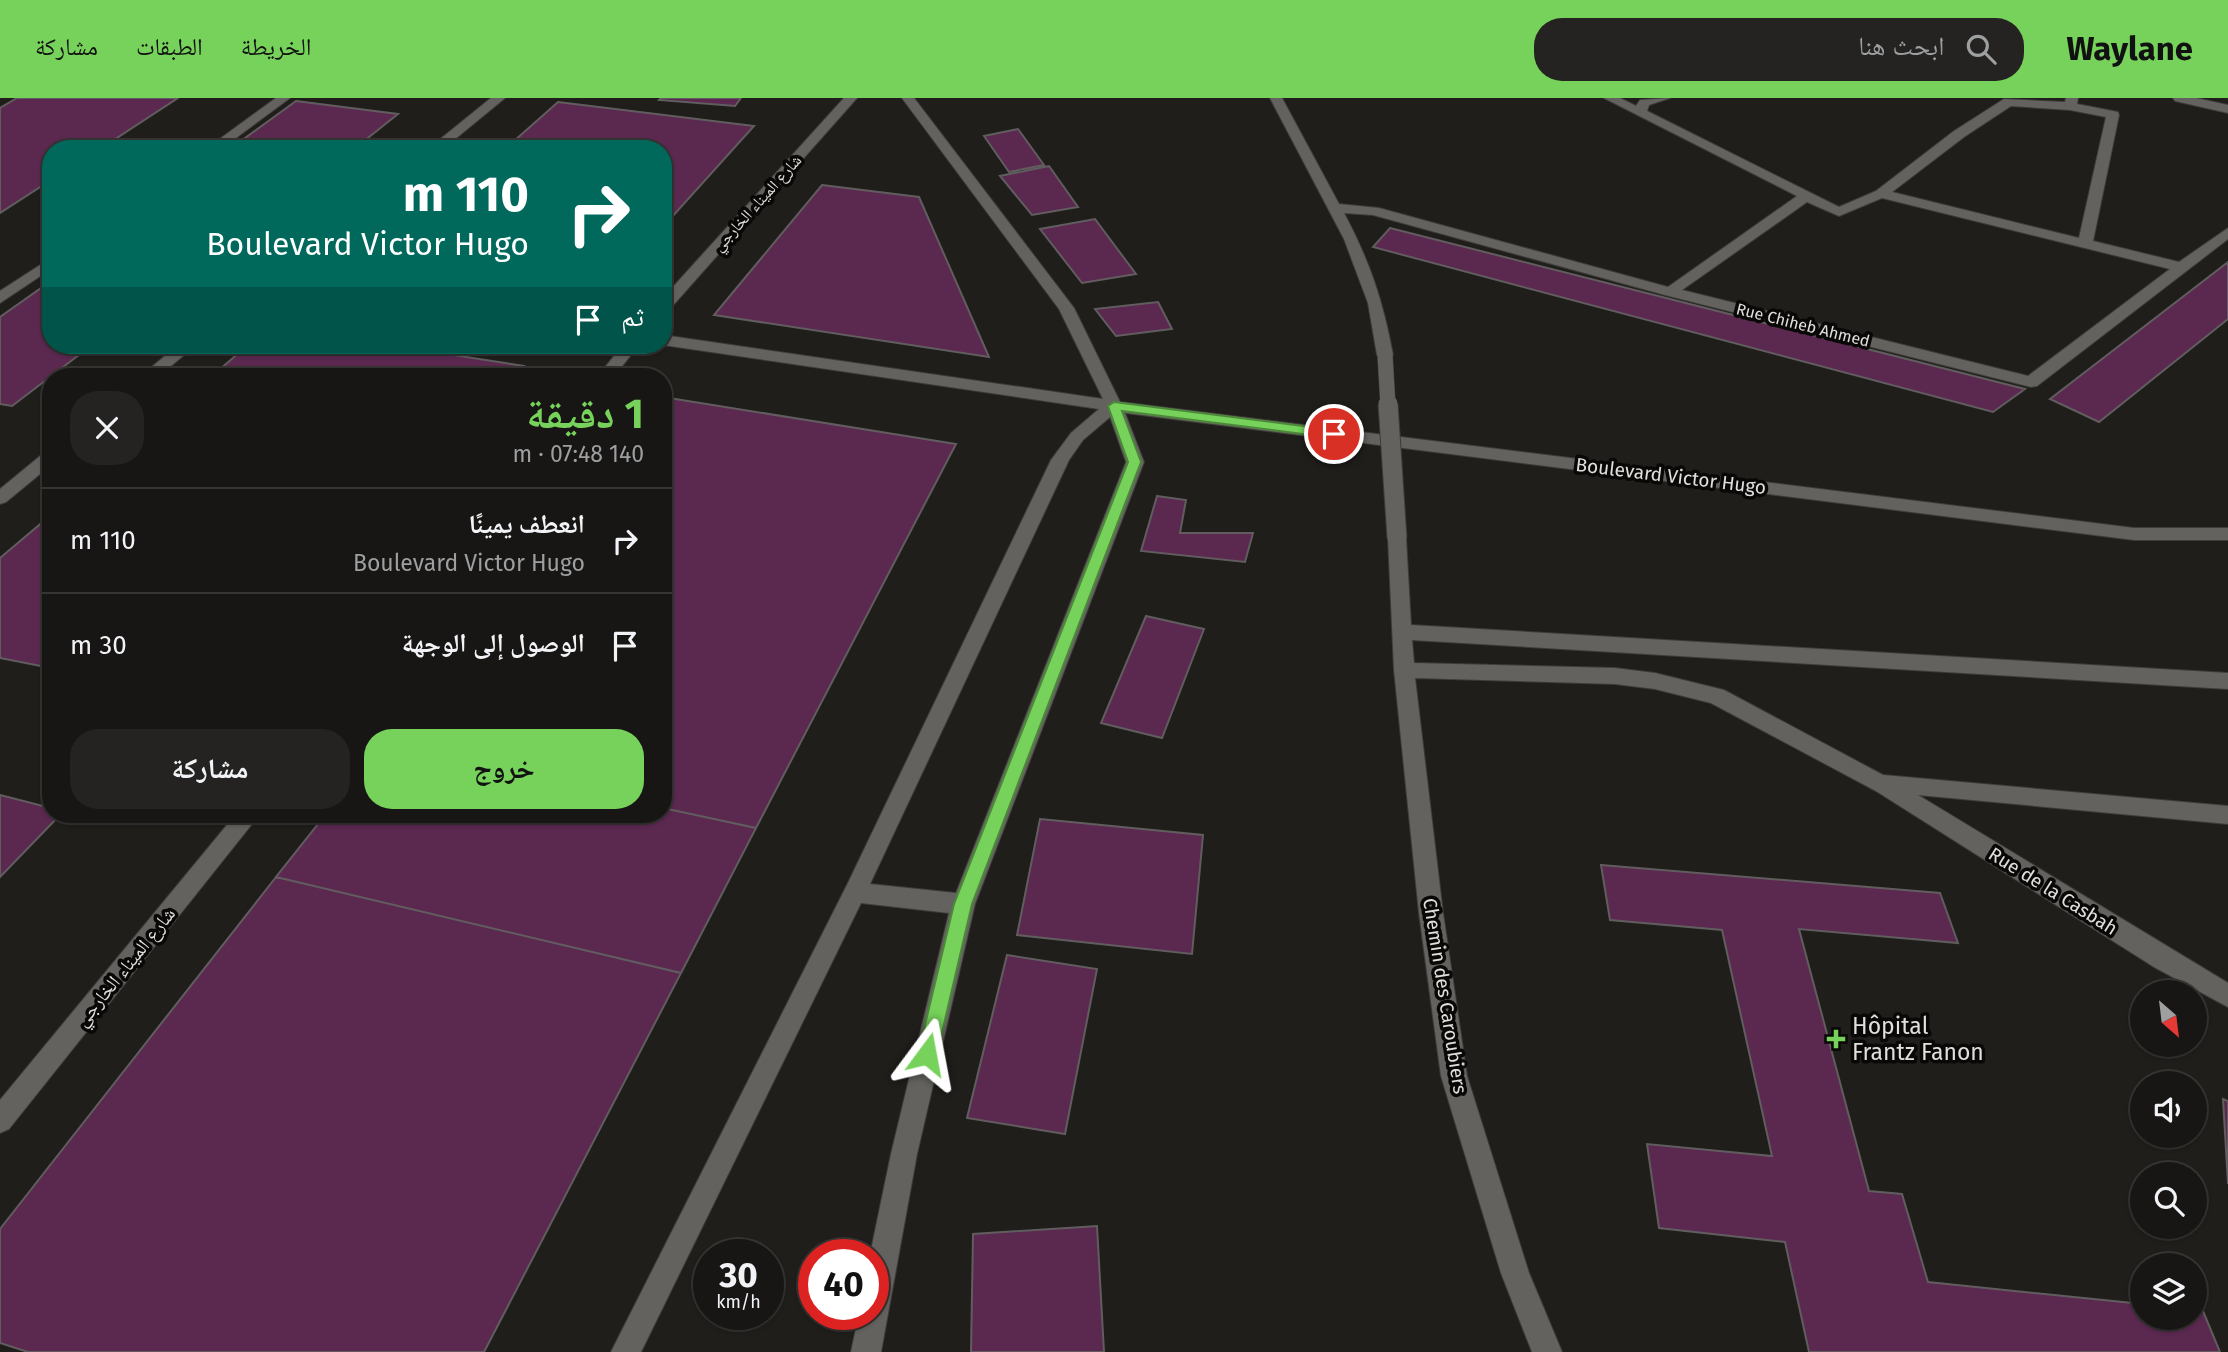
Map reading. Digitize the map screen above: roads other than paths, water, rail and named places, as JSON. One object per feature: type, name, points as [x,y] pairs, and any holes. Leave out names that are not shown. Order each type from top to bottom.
[{"type":"street","points":[[225,140],[284,98]]},
{"type":"street","points":[[445,140],[499,98]]},
{"type":"street","name":"شارع الميناء الخارجي","points":[[672,298],[851,98]]},
{"type":"street","points":[[888,1239],[904,1154],[963,904],[1135,462],[1114,406],[1066,308],[908,98]]},
{"type":"street","name":"Chemin des Caroubiers","points":[[1276,98],[1351,239],[1376,303],[1385,355],[1404,670],[1431,913],[1454,1076],[1515,1273],[1547,1352]]},
{"type":"street","points":[[1610,98],[1839,212],[1881,194],[1959,134],[2008,102],[2071,102],[2113,115],[2085,244]]},
{"type":"street","points":[[1640,113],[1644,103],[1664,98]]},
{"type":"street","points":[[2179,98],[2228,109]]},
{"type":"street","points":[[1881,194],[2182,267]]},
{"type":"street","points":[[1670,292],[1805,197]]},
{"type":"street","name":"Rue Chiheb Ahmed","points":[[1335,208],[1374,212],[1670,292],[2031,382],[2228,232]]},
{"type":"street","points":[[0,298],[42,268]]},
{"type":"street","points":[[0,281],[20,284]]},
{"type":"street","name":"Boulevard Victor Hugo","points":[[672,341],[1114,406],[2134,534],[2228,534]]},
{"type":"street","points":[[159,368],[177,354]]},
{"type":"street","points":[[612,368],[624,354]]},
{"type":"street","points":[[626,1352],[855,892],[1068,445],[1079,432],[1114,406]]},
{"type":"street","points":[[0,498],[42,463]]},
{"type":"street","points":[[1401,632],[2228,681]]},
{"type":"street","name":"Rue de la Casbah","points":[[1404,670],[1615,676],[1655,681],[1717,696],[1880,783],[2163,959],[2228,996]]},
{"type":"street","points":[[1880,783],[2228,815]]},
{"type":"street","name":"شارع الميناء الخارجي","points":[[0,1120],[242,823]]},
{"type":"street","points":[[855,892],[963,904]]},
{"type":"street","points":[[866,1352],[870,1330]]},
{"type":"place","name":"Hôpital Frantz Fanon","points":[[1836,1039]]}]
